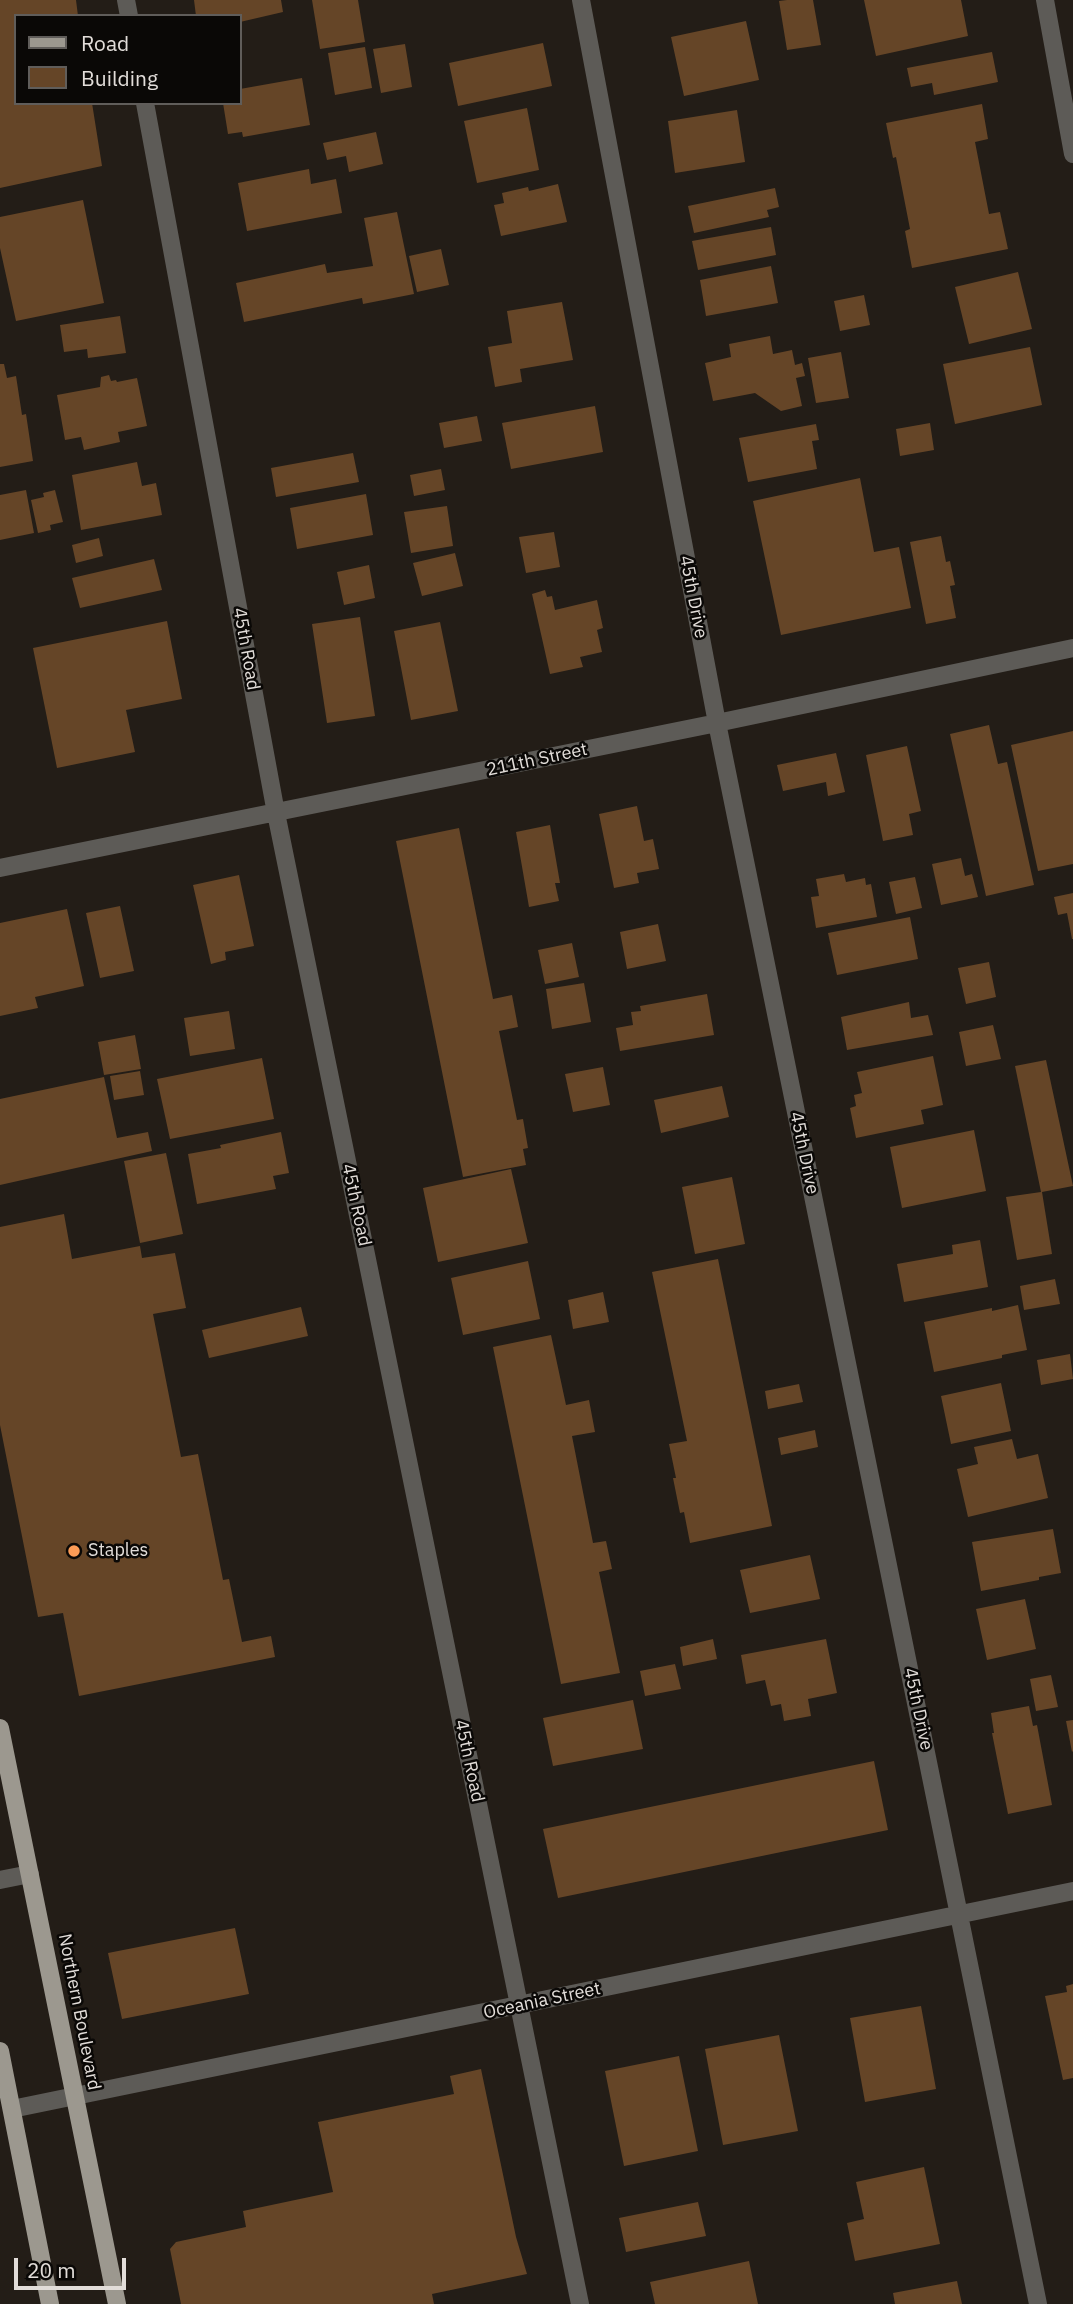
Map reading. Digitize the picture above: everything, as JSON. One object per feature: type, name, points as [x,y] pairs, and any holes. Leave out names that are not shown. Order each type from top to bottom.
[{"type":"main road","name":"Northern Boulevard","points":[[0,1728],[117,2304]]},
{"type":"main road","points":[[0,2051],[50,2304]]},
{"type":"street","name":"45th Drive","points":[[580,0],[717,723],[1038,2304]]},
{"type":"street","points":[[1045,0],[1073,154]]},
{"type":"street","name":"45th Road","points":[[145,105],[276,813],[580,2304]]},
{"type":"street","name":"211th Street","points":[[0,868],[1073,648]]},
{"type":"street","points":[[0,1880],[30,1874]]},
{"type":"street","name":"Oceania Street","points":[[12,2109],[1073,1891]]},
{"type":"building","points":[[0,0],[76,0],[78,14],[14,14],[14,105],[92,105],[102,166],[0,188]]},
{"type":"building","points":[[194,0],[281,0],[283,12],[242,22],[242,14],[196,14]]},
{"type":"building","points":[[312,0],[358,0],[365,42],[320,49]]},
{"type":"building","points":[[813,0],[821,45],[787,50],[779,1]]},
{"type":"building","points":[[864,0],[961,0],[968,36],[876,56]]},
{"type":"building","points":[[746,21],[759,80],[684,96],[671,37]]},
{"type":"building","points":[[543,43],[552,86],[458,106],[449,63]]},
{"type":"building","points":[[405,44],[412,87],[381,93],[373,49]]},
{"type":"building","points":[[365,47],[372,88],[335,95],[328,53]]},
{"type":"building","points":[[992,52],[998,82],[934,95],[932,83],[911,87],[907,68]]},
{"type":"building","points":[[302,78],[310,125],[243,137],[242,132],[228,134],[223,105],[242,105],[242,89]]},
{"type":"building","points":[[982,104],[988,139],[975,142],[989,214],[1000,212],[1008,249],[912,268],[905,231],[910,229],[896,157],[893,158],[886,123]]},
{"type":"building","points":[[527,108],[539,170],[477,183],[464,121]]},
{"type":"building","points":[[737,110],[745,162],[675,173],[668,121]]},
{"type":"building","points":[[376,132],[383,164],[349,172],[346,156],[327,160],[323,143]]},
{"type":"building","points":[[309,169],[311,184],[336,179],[342,213],[247,231],[238,183]]},
{"type":"building","points":[[558,184],[567,222],[501,236],[494,205],[504,203],[502,193],[528,187],[529,191]]},
{"type":"building","points":[[775,188],[779,207],[767,210],[769,217],[694,233],[688,206]]},
{"type":"building","points":[[83,200],[104,303],[16,321],[0,248],[0,217]]},
{"type":"building","points":[[397,212],[414,294],[363,304],[362,298],[244,322],[236,283],[325,264],[327,273],[373,266],[364,218]]},
{"type":"building","points":[[771,227],[776,255],[698,270],[692,241]]},
{"type":"building","points":[[441,249],[449,285],[417,292],[409,256]]},
{"type":"building","points":[[771,266],[778,303],[706,316],[700,280]]},
{"type":"building","points":[[1018,272],[1032,329],[969,344],[955,287]]},
{"type":"building","points":[[864,295],[870,325],[840,331],[834,301]]},
{"type":"building","points":[[562,302],[573,360],[520,369],[522,382],[495,387],[488,347],[512,343],[507,311]]},
{"type":"building","points":[[120,316],[126,353],[88,358],[87,349],[64,352],[60,325]]},
{"type":"building","points":[[770,336],[773,354],[792,350],[795,365],[802,363],[805,376],[796,378],[802,406],[781,411],[755,393],[713,401],[705,363],[731,357],[729,344]]},
{"type":"building","points":[[1030,347],[1042,405],[955,424],[943,364]]},
{"type":"building","points":[[841,352],[849,398],[816,403],[808,358]]},
{"type":"building","points":[[0,364],[4,364],[7,378],[16,376],[22,415],[26,414],[33,461],[0,467]]},
{"type":"building","points":[[109,375],[111,381],[117,382],[137,378],[147,426],[118,432],[120,442],[84,450],[81,437],[65,440],[57,395],[100,387],[101,377]]},
{"type":"building","points":[[595,406],[603,452],[511,469],[502,423]]},
{"type":"building","points":[[477,416],[482,441],[444,448],[439,423]]},
{"type":"building","points":[[930,423],[934,450],[900,456],[896,429]]},
{"type":"building","points":[[816,424],[819,440],[812,441],[817,469],[748,482],[739,438]]},
{"type":"building","points":[[353,453],[359,482],[276,497],[271,468]]},
{"type":"building","points":[[137,462],[142,486],[156,483],[162,515],[81,530],[72,475]]},
{"type":"building","points":[[441,469],[445,490],[414,496],[410,475]]},
{"type":"building","points":[[860,478],[874,552],[899,547],[911,608],[781,635],[753,501]]},
{"type":"building","points":[[26,490],[34,533],[0,540],[0,495]]},
{"type":"building","points":[[55,490],[63,522],[50,525],[51,530],[38,533],[31,500],[44,497],[43,493]]},
{"type":"building","points":[[366,494],[373,535],[297,549],[290,508]]},
{"type":"building","points":[[447,506],[453,546],[411,553],[404,512]]},
{"type":"building","points":[[554,532],[560,567],[526,573],[519,537]]},
{"type":"building","points":[[941,536],[946,562],[950,561],[955,585],[950,586],[956,618],[926,624],[910,542]]},
{"type":"building","points":[[99,538],[103,556],[76,563],[72,545]]},
{"type":"building","points":[[455,553],[463,586],[422,596],[413,563]]},
{"type":"building","points":[[154,559],[162,590],[80,608],[72,578]]},
{"type":"building","points":[[369,565],[375,598],[344,605],[337,572]]},
{"type":"building","points":[[545,590],[547,597],[552,596],[555,610],[597,600],[603,628],[597,630],[602,652],[580,657],[583,667],[550,674],[532,594]]},
{"type":"building","points":[[360,617],[375,716],[327,723],[312,624]]},
{"type":"building","points":[[167,621],[182,699],[126,710],[135,752],[57,768],[33,648]]},
{"type":"building","points":[[440,622],[458,711],[411,720],[394,631]]},
{"type":"building","points":[[989,725],[998,764],[1007,762],[1034,885],[986,896],[950,734]]},
{"type":"building","points":[[1073,731],[1073,864],[1038,871],[1011,745]]},
{"type":"building","points":[[907,746],[921,811],[909,814],[913,835],[883,841],[866,755]]},
{"type":"building","points":[[836,753],[845,792],[828,796],[826,782],[783,791],[777,765]]},
{"type":"building","points":[[637,806],[644,841],[653,839],[659,869],[637,873],[639,883],[614,888],[599,814]]},
{"type":"building","points":[[550,825],[560,883],[555,883],[559,901],[529,907],[516,832]]},
{"type":"building","points":[[459,828],[493,999],[512,995],[518,1027],[499,1031],[517,1120],[523,1119],[528,1148],[523,1149],[526,1165],[463,1177],[396,841]]},
{"type":"building","points":[[961,858],[965,876],[972,874],[978,897],[941,905],[932,864]]},
{"type":"building","points":[[844,874],[846,882],[865,878],[866,885],[871,884],[877,917],[816,928],[811,897],[819,896],[816,879]]},
{"type":"building","points":[[239,875],[254,946],[225,952],[226,960],[211,964],[193,885]]},
{"type":"building","points":[[915,877],[922,908],[896,914],[889,882]]},
{"type":"building","points":[[1073,893],[1072,939],[1067,913],[1058,915],[1054,897]]},
{"type":"building","points":[[120,906],[134,971],[100,978],[86,913]]},
{"type":"building","points":[[67,909],[84,986],[35,997],[38,1008],[0,1016],[0,923]]},
{"type":"building","points":[[910,917],[918,959],[837,975],[828,933]]},
{"type":"building","points":[[658,924],[666,961],[627,969],[620,932]]},
{"type":"building","points":[[572,943],[579,977],[545,984],[538,950]]},
{"type":"building","points":[[989,962],[996,997],[966,1004],[958,968]]},
{"type":"building","points":[[584,983],[591,1022],[552,1029],[546,989]]},
{"type":"building","points":[[707,994],[714,1035],[620,1051],[616,1028],[633,1025],[631,1012],[641,1011],[640,1006]]},
{"type":"building","points":[[909,1002],[911,1018],[928,1015],[933,1035],[847,1050],[841,1017]]},
{"type":"building","points":[[229,1011],[235,1049],[190,1056],[184,1018]]},
{"type":"building","points":[[993,1025],[1001,1059],[966,1066],[959,1032]]},
{"type":"building","points":[[135,1035],[141,1069],[104,1075],[98,1042]]},
{"type":"building","points":[[933,1056],[943,1105],[921,1110],[924,1124],[856,1138],[850,1108],[856,1106],[854,1095],[862,1093],[857,1072]]},
{"type":"building","points":[[262,1058],[274,1119],[170,1139],[157,1079]]},
{"type":"building","points":[[1046,1060],[1073,1186],[1042,1192],[1052,1254],[1017,1260],[1006,1197],[1041,1192],[1015,1066]]},
{"type":"building","points":[[603,1067],[610,1105],[573,1112],[565,1074]]},
{"type":"building","points":[[140,1071],[144,1095],[114,1100],[110,1076]]},
{"type":"building","points":[[104,1077],[117,1138],[148,1132],[152,1151],[0,1185],[0,1099]]},
{"type":"building","points":[[722,1086],[729,1117],[661,1133],[654,1100]]},
{"type":"building","points":[[974,1130],[986,1191],[902,1208],[890,1147]]},
{"type":"building","points":[[281,1132],[289,1173],[273,1176],[276,1189],[197,1204],[188,1154]]},
{"type":"building","points":[[166,1153],[183,1234],[140,1243],[124,1161]]},
{"type":"building","points":[[511,1169],[528,1243],[438,1262],[423,1188]]},
{"type":"building","points":[[732,1177],[745,1244],[695,1254],[682,1187]]},
{"type":"building","points":[[64,1214],[72,1259],[140,1246],[142,1258],[175,1253],[186,1308],[153,1314],[181,1457],[198,1454],[223,1580],[229,1579],[242,1642],[271,1636],[275,1657],[79,1696],[63,1613],[38,1617],[0,1425],[0,1227]]},
{"type":"building","points":[[980,1240],[988,1287],[904,1302],[897,1264],[953,1254],[952,1245]]},
{"type":"building","points":[[718,1259],[772,1526],[690,1543],[684,1512],[680,1513],[669,1444],[687,1441],[652,1272]]},
{"type":"building","points":[[528,1261],[540,1319],[463,1335],[451,1278]]},
{"type":"building","points":[[1055,1279],[1060,1304],[1024,1310],[1020,1286]]},
{"type":"building","points":[[603,1292],[609,1322],[573,1329],[568,1300]]},
{"type":"building","points":[[1018,1305],[1027,1350],[934,1372],[924,1322]]},
{"type":"building","points":[[301,1307],[308,1336],[209,1358],[202,1330]]},
{"type":"building","points":[[551,1335],[566,1405],[589,1400],[595,1432],[572,1436],[593,1543],[606,1541],[612,1569],[599,1572],[620,1673],[561,1684],[493,1347]]},
{"type":"building","points":[[1070,1354],[1073,1379],[1041,1385],[1037,1360]]},
{"type":"building","points":[[1001,1383],[1011,1431],[951,1444],[941,1396]]},
{"type":"building","points":[[799,1384],[803,1402],[768,1409],[765,1391]]},
{"type":"building","points":[[815,1430],[818,1447],[781,1455],[778,1438]]},
{"type":"building","points":[[1012,1439],[1017,1459],[1038,1454],[1048,1498],[968,1517],[957,1469],[978,1464],[974,1447]]},
{"type":"building","points":[[1053,1529],[1061,1573],[981,1591],[972,1542]]},
{"type":"building","points":[[810,1555],[820,1599],[750,1613],[740,1570]]},
{"type":"building","points":[[1025,1599],[1036,1649],[987,1660],[976,1609]]},
{"type":"building","points":[[713,1639],[717,1659],[683,1666],[680,1647]]},
{"type":"building","points":[[826,1639],[837,1693],[808,1699],[811,1716],[784,1721],[781,1704],[771,1706],[765,1680],[746,1684],[741,1655]]},
{"type":"building","points":[[675,1664],[681,1689],[645,1696],[640,1671]]},
{"type":"building","points":[[1051,1675],[1058,1707],[1036,1711],[1030,1679]]},
{"type":"building","points":[[633,1700],[643,1749],[553,1766],[543,1718]]},
{"type":"building","points":[[1029,1706],[1033,1726],[1037,1725],[1052,1805],[1008,1814],[992,1733],[991,1713]]},
{"type":"building","points":[[1073,1720],[1073,1751],[1072,1752],[1066,1721]]},
{"type":"building","points":[[874,1761],[888,1830],[558,1898],[543,1829]]},
{"type":"building","points":[[235,1928],[249,1994],[122,2019],[108,1953]]},
{"type":"building","points":[[1073,1984],[1073,2078],[1063,2080],[1045,1996],[1067,1992],[1066,1986]]},
{"type":"building","points":[[921,2006],[936,2089],[865,2102],[850,2018]]},
{"type":"building","points":[[779,2035],[798,2131],[723,2145],[705,2049]]},
{"type":"building","points":[[679,2056],[698,2151],[624,2166],[605,2071]]},
{"type":"building","points":[[481,2069],[516,2237],[527,2274],[432,2294],[434,2304],[181,2304],[170,2249],[176,2242],[246,2227],[243,2211],[333,2192],[318,2122],[454,2094],[450,2076]]},
{"type":"building","points":[[924,2167],[940,2244],[855,2261],[847,2223],[864,2219],[856,2182]]},
{"type":"building","points":[[698,2202],[706,2236],[626,2252],[619,2218]]},
{"type":"building","points":[[749,2261],[758,2304],[655,2304],[650,2282]]},
{"type":"building","points":[[957,2281],[962,2304],[895,2304],[893,2293]]},
{"type":"place","name":"Staples","points":[[74,1551]]}]
